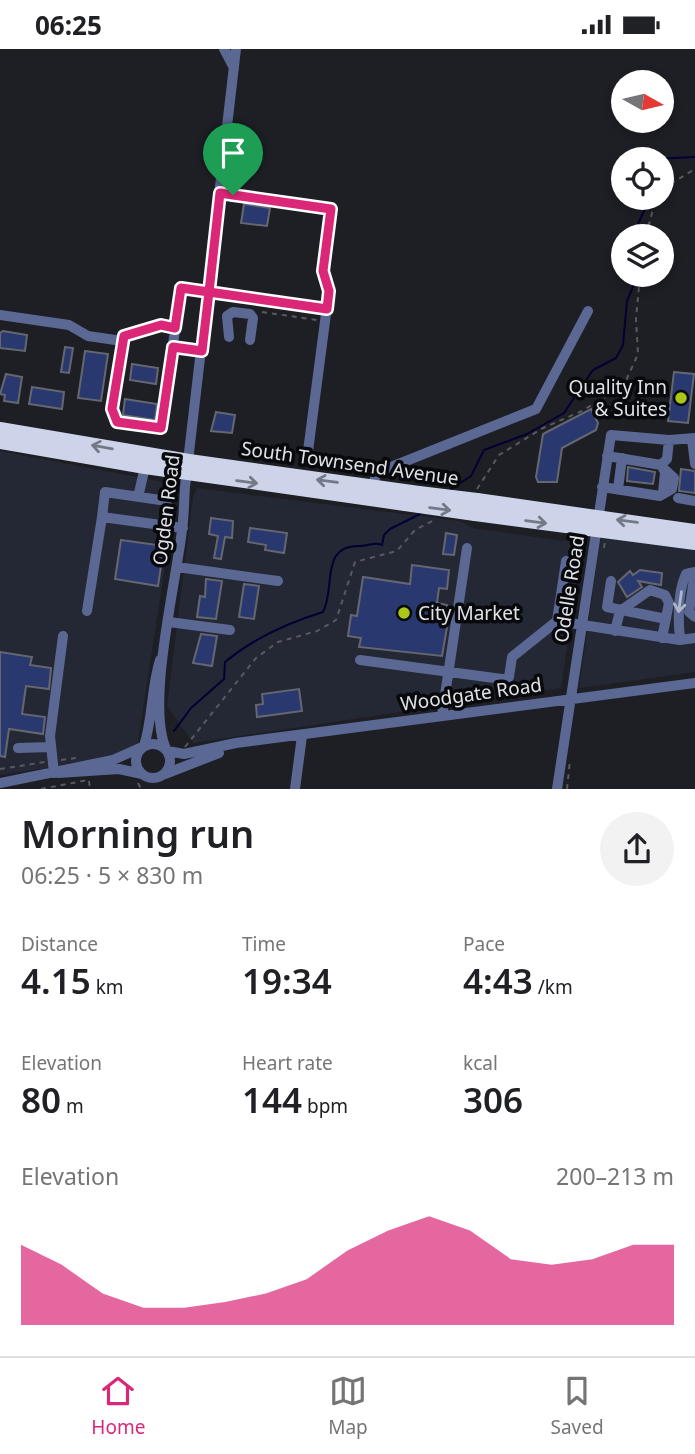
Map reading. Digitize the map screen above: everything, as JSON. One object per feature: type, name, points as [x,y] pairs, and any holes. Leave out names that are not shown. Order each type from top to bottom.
[{"type":"highway","name":"South Townsend Avenue","points":[[1,440],[188,467],[405,504],[475,503]]},
{"type":"highway","name":"South Townsend Avenue","points":[[1,440],[145,467],[188,467],[419,493],[599,529],[695,543]]},
{"type":"highway","name":"South Townsend Avenue","points":[[599,529],[695,531]]},
{"type":"street","points":[[224,49],[234,68]]},
{"type":"street","name":"Ogden Road","points":[[167,750],[158,723],[183,528],[236,49]]},
{"type":"street","points":[[220,193],[331,209],[323,271],[329,291],[307,451]]},
{"type":"street","points":[[175,328],[161,325],[124,336],[112,409],[117,422],[161,428],[181,288],[327,309]]},
{"type":"street","points":[[229,337],[227,316],[233,311],[253,318],[250,340]]},
{"type":"street","points":[[373,487],[376,473],[536,409],[588,311]]},
{"type":"street","points":[[0,315],[69,325],[88,336],[122,341]]},
{"type":"street","points":[[173,347],[202,351]]},
{"type":"street","name":"Odelle Road","points":[[557,789],[581,625],[599,529],[611,435],[669,440]]},
{"type":"street","points":[[603,487],[660,496],[663,493],[662,466],[667,459],[669,440],[694,438],[695,464]]},
{"type":"street","points":[[607,456],[662,466]]},
{"type":"street","points":[[618,489],[622,458]]},
{"type":"street","points":[[138,497],[145,467]]},
{"type":"street","points":[[87,611],[105,492],[167,502],[163,526]]},
{"type":"street","points":[[678,498],[695,501]]},
{"type":"street","points":[[102,517],[183,528]]},
{"type":"street","points":[[442,715],[467,548]]},
{"type":"street","points":[[360,660],[448,673],[502,679],[509,677],[512,656],[557,621],[566,561]]},
{"type":"street","points":[[177,567],[278,581]]},
{"type":"street","points":[[680,640],[678,620],[683,580],[686,574],[695,572],[689,612],[695,617]]},
{"type":"street","points":[[611,581],[607,607],[666,619]]},
{"type":"street","points":[[615,631],[622,609],[650,590],[665,595],[669,603],[662,638]]},
{"type":"street","points":[[557,621],[662,638],[695,638]]},
{"type":"street","points":[[169,622],[230,630]]},
{"type":"street","name":"Ogden Road","points":[[143,746],[149,732],[153,684],[169,622]]},
{"type":"street","points":[[54,772],[51,747],[64,636]]},
{"type":"street","name":"Woodgate Road","points":[[167,750],[184,754],[253,741],[695,683]]},
{"type":"street","points":[[295,789],[302,736]]},
{"type":"street","name":"Woodgate Road","points":[[164,775],[253,741]]},
{"type":"street","points":[[0,783],[113,760],[153,743],[167,750],[170,765],[160,789]]},
{"type":"street","points":[[143,746],[136,764],[143,775],[146,789]]},
{"type":"street","points":[[18,748],[51,747]]},
{"type":"street","points":[[54,772],[119,769],[154,778],[164,775]]},
{"type":"path","points":[[674,182],[695,169]]},
{"type":"path","points":[[621,399],[620,390],[638,354],[636,319],[639,287]]},
{"type":"path","points":[[262,312],[325,321]]},
{"type":"path","points":[[475,503],[480,487],[499,456],[544,428],[620,390]]},
{"type":"path","points":[[184,754],[185,744],[257,659],[278,642],[317,631],[335,620],[343,604],[348,573],[355,562],[397,551],[415,530],[440,516]]},
{"type":"path","points":[[599,529],[604,548]]},
{"type":"path","points":[[0,769],[81,758]]},
{"type":"path","points":[[41,789],[89,780],[90,789]]},
{"type":"shaded area","points":[[0,451],[174,484],[177,488],[136,755],[0,775]]},
{"type":"shaded area","points":[[197,488],[459,521],[473,528],[563,541],[573,539],[581,551],[561,688],[193,743],[167,706],[193,497]]},
{"type":"shaded area","points":[[601,536],[695,549],[695,672],[579,688]]},
{"type":"building","points":[[244,204],[270,208],[267,226],[241,223]]},
{"type":"building","points":[[3,331],[27,335],[25,351],[0,348],[0,333]]},
{"type":"building","points":[[65,347],[73,348],[69,373],[61,372]]},
{"type":"building","points":[[85,351],[108,354],[101,401],[78,398]]},
{"type":"building","points":[[132,364],[158,368],[156,384],[130,380]]},
{"type":"building","name":"Quality Inn & Suites","points":[[674,372],[694,374],[688,423],[668,421]]},
{"type":"building","points":[[6,374],[22,377],[18,403],[4,401],[5,395],[0,394]]},
{"type":"building","points":[[32,387],[64,392],[62,409],[29,404]]},
{"type":"building","points":[[125,399],[157,404],[155,420],[123,415]]},
{"type":"building","points":[[591,409],[598,423],[596,430],[562,448],[557,482],[538,482],[536,477],[543,434]]},
{"type":"building","points":[[216,412],[235,415],[232,433],[211,431]]},
{"type":"building","points":[[628,467],[655,472],[653,484],[627,481]]},
{"type":"building","points":[[681,469],[695,471],[695,493],[679,491]]},
{"type":"building","points":[[211,518],[233,521],[232,538],[225,537],[221,559],[214,558],[218,536],[209,534]]},
{"type":"building","points":[[250,528],[287,533],[284,553],[265,550],[266,545],[248,542]]},
{"type":"building","points":[[446,533],[457,535],[454,555],[443,554]]},
{"type":"building","points":[[121,540],[164,546],[158,586],[115,579]]},
{"type":"building","name":"City Market","points":[[412,565],[449,570],[447,589],[439,588],[437,603],[447,605],[446,609],[450,610],[442,656],[359,647],[361,638],[348,636],[351,615],[357,616],[363,577],[410,584]]},
{"type":"building","points":[[640,570],[662,573],[661,585],[638,581],[642,587],[627,597],[618,582],[630,571],[633,575]]},
{"type":"building","points":[[206,579],[222,581],[216,619],[197,617],[200,596],[205,597]]},
{"type":"building","points":[[244,584],[259,586],[254,619],[239,617]]},
{"type":"building","points":[[201,634],[217,636],[212,666],[193,663]]},
{"type":"building","points":[[0,652],[32,657],[30,665],[51,668],[49,689],[26,686],[22,714],[45,717],[43,734],[9,729],[5,757],[0,756]]},
{"type":"building","points":[[299,689],[302,711],[257,717],[256,705],[263,704],[262,694]]},
{"type":"waterway","points":[[674,158],[695,157]]},
{"type":"waterway","points":[[638,224],[644,210]]},
{"type":"waterway","points":[[448,491],[471,476],[484,450],[527,434],[564,413],[593,370],[616,358],[623,345],[627,301],[633,287]]},
{"type":"waterway","points":[[174,731],[191,708],[224,679],[225,662],[271,632],[323,612],[327,602],[331,569],[339,552],[348,547],[382,545],[384,535],[390,529],[420,514]]},
{"type":"place","name":"Quality Inn & Suites","points":[[681,398]]},
{"type":"place","name":"City Market","points":[[404,613]]},
{"type":"route","points":[[233,195],[220,193],[209,292],[181,288],[175,328],[161,325],[124,336],[112,409],[117,422],[161,428],[173,347],[202,351],[209,292],[327,309],[329,291],[323,271],[331,209],[233,195]]}]
